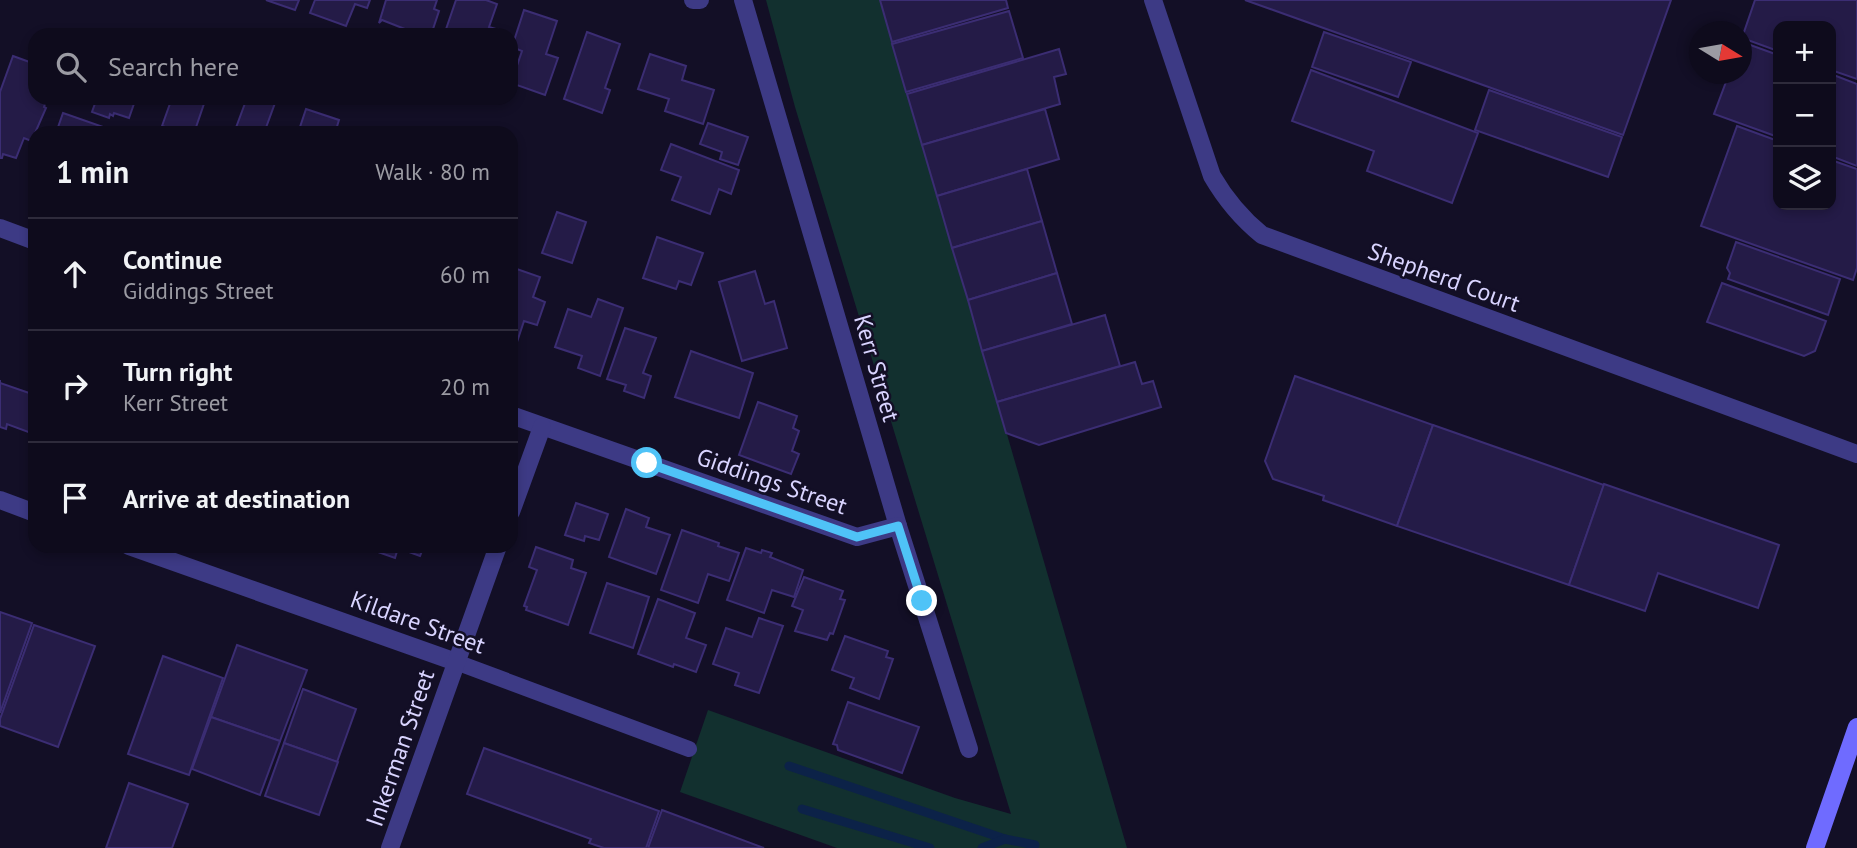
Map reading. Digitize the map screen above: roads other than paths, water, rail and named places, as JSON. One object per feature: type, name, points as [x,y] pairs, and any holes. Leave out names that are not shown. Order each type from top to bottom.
[{"type":"main road","points":[[1815,848],[1857,727]]},
{"type":"street","points":[[693,0],[700,0]]},
{"type":"street","name":"Kerr Street","points":[[743,0],[898,526],[969,749]]},
{"type":"street","name":"Shepherd Court","points":[[1153,0],[1212,176],[1226,200],[1242,219],[1262,236],[1857,454]]},
{"type":"street","points":[[0,228],[28,238]]},
{"type":"street","name":"Giddings Street","points":[[518,418],[857,537],[898,526]]},
{"type":"street","points":[[518,493],[542,427]]},
{"type":"street","points":[[0,500],[28,510]]},
{"type":"street","name":"Kildare Street","points":[[149,553],[456,662]]},
{"type":"street","name":"Inkerman Street","points":[[390,848],[495,553]]},
{"type":"lane","name":"Kildare Street","points":[[456,662],[689,750]]},
{"type":"waterway","points":[[789,766],[1005,839]]},
{"type":"waterway","points":[[802,809],[930,848]]},
{"type":"waterway","points":[[982,848],[1005,839],[1035,845]]}]
